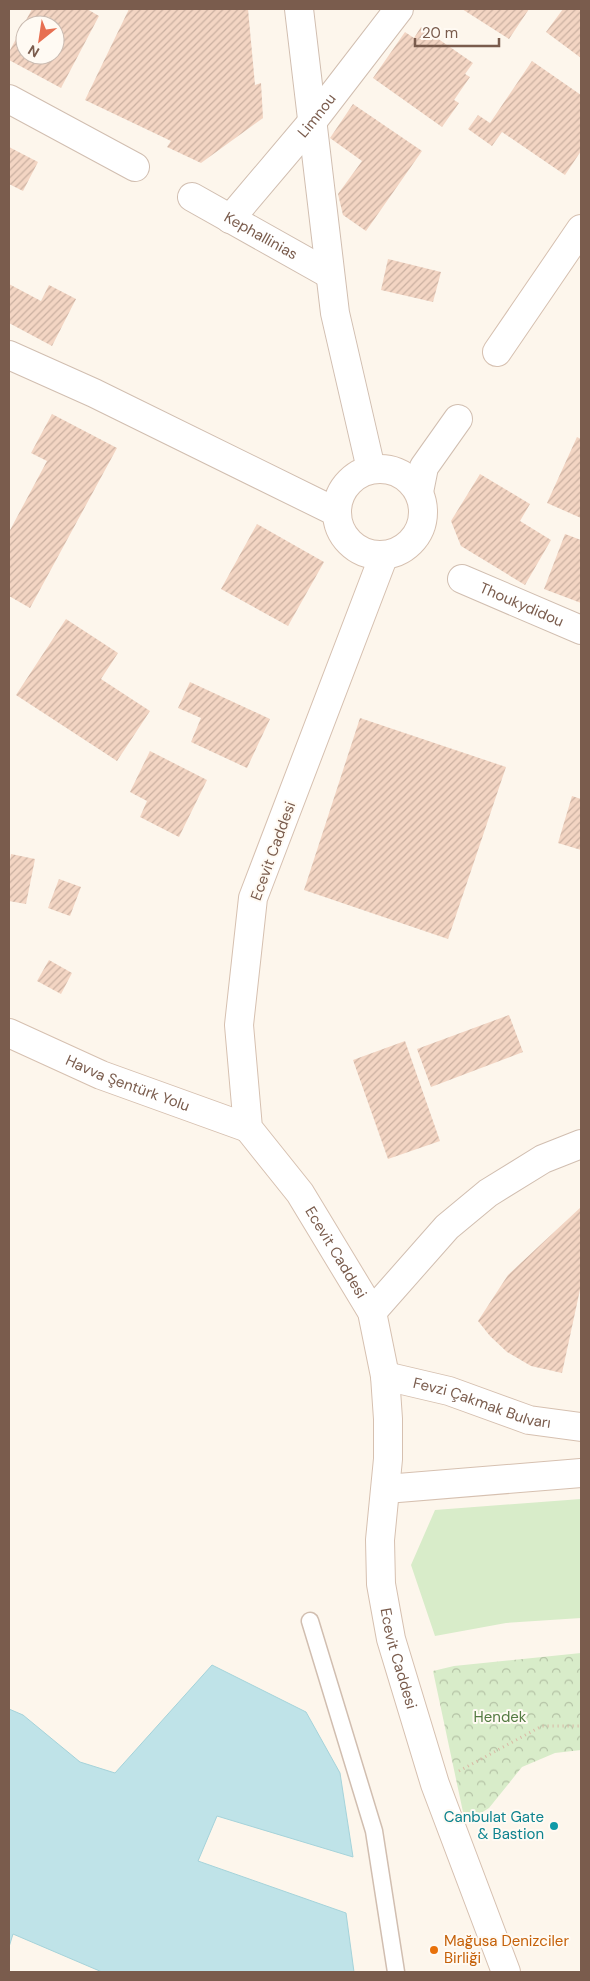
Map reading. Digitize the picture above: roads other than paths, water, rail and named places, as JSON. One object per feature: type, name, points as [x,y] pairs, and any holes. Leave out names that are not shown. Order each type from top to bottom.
[{"type":"street","points":[[299,9],[335,313],[371,469]]},
{"type":"street","name":"Limnou","points":[[230,219],[312,122],[399,9]]},
{"type":"street","points":[[9,99],[135,168]]},
{"type":"street","name":"Kephallinias","points":[[192,197],[330,274]]},
{"type":"street","points":[[497,352],[581,229]]},
{"type":"street","points":[[9,355],[94,393],[336,512]]},
{"type":"street","points":[[419,492],[424,468],[458,419]]},
{"type":"street","points":[[371,469],[385,469],[399,473],[410,481],[419,492],[423,506],[422,520],[418,533],[409,544],[397,552],[384,555],[369,554],[356,548],[345,538],[338,526],[336,512],[338,497],[346,484],[357,474],[371,469]]},
{"type":"street","name":"Ecevit Caddesi","points":[[384,555],[254,898],[239,1025],[248,1128],[300,1193],[372,1312],[385,1376],[388,1419],[386,1488],[380,1540],[381,1584],[391,1639],[435,1784],[506,1972]]},
{"type":"street","name":"Thoukydidou","points":[[462,579],[581,630]]},
{"type":"street","name":"Havva Şentürk Yolu","points":[[9,1033],[101,1075],[248,1128]]},
{"type":"street","points":[[372,1312],[447,1227],[488,1193],[543,1159],[581,1144]]},
{"type":"street","name":"Fevzi Çakmak Bulvarı","points":[[385,1376],[449,1391],[529,1420],[581,1427]]},
{"type":"street","points":[[386,1488],[581,1473]]},
{"type":"lane","points":[[310,1621],[374,1831],[396,1972]]},
{"type":"water","points":[[212,1665],[306,1712],[340,1773],[353,1857],[217,1816],[198,1861],[346,1913],[354,1972],[102,1972],[13,1934],[9,1947],[9,1709],[23,1715],[80,1762],[115,1773]]},
{"type":"place","name":"Canbulat Gate & Bastion","points":[[554,1826]]},
{"type":"place","name":"Mağusa Denizciler Birliği","points":[[434,1950]]},
{"type":"park label","name":"Hendek","points":[[500,1717]]}]
